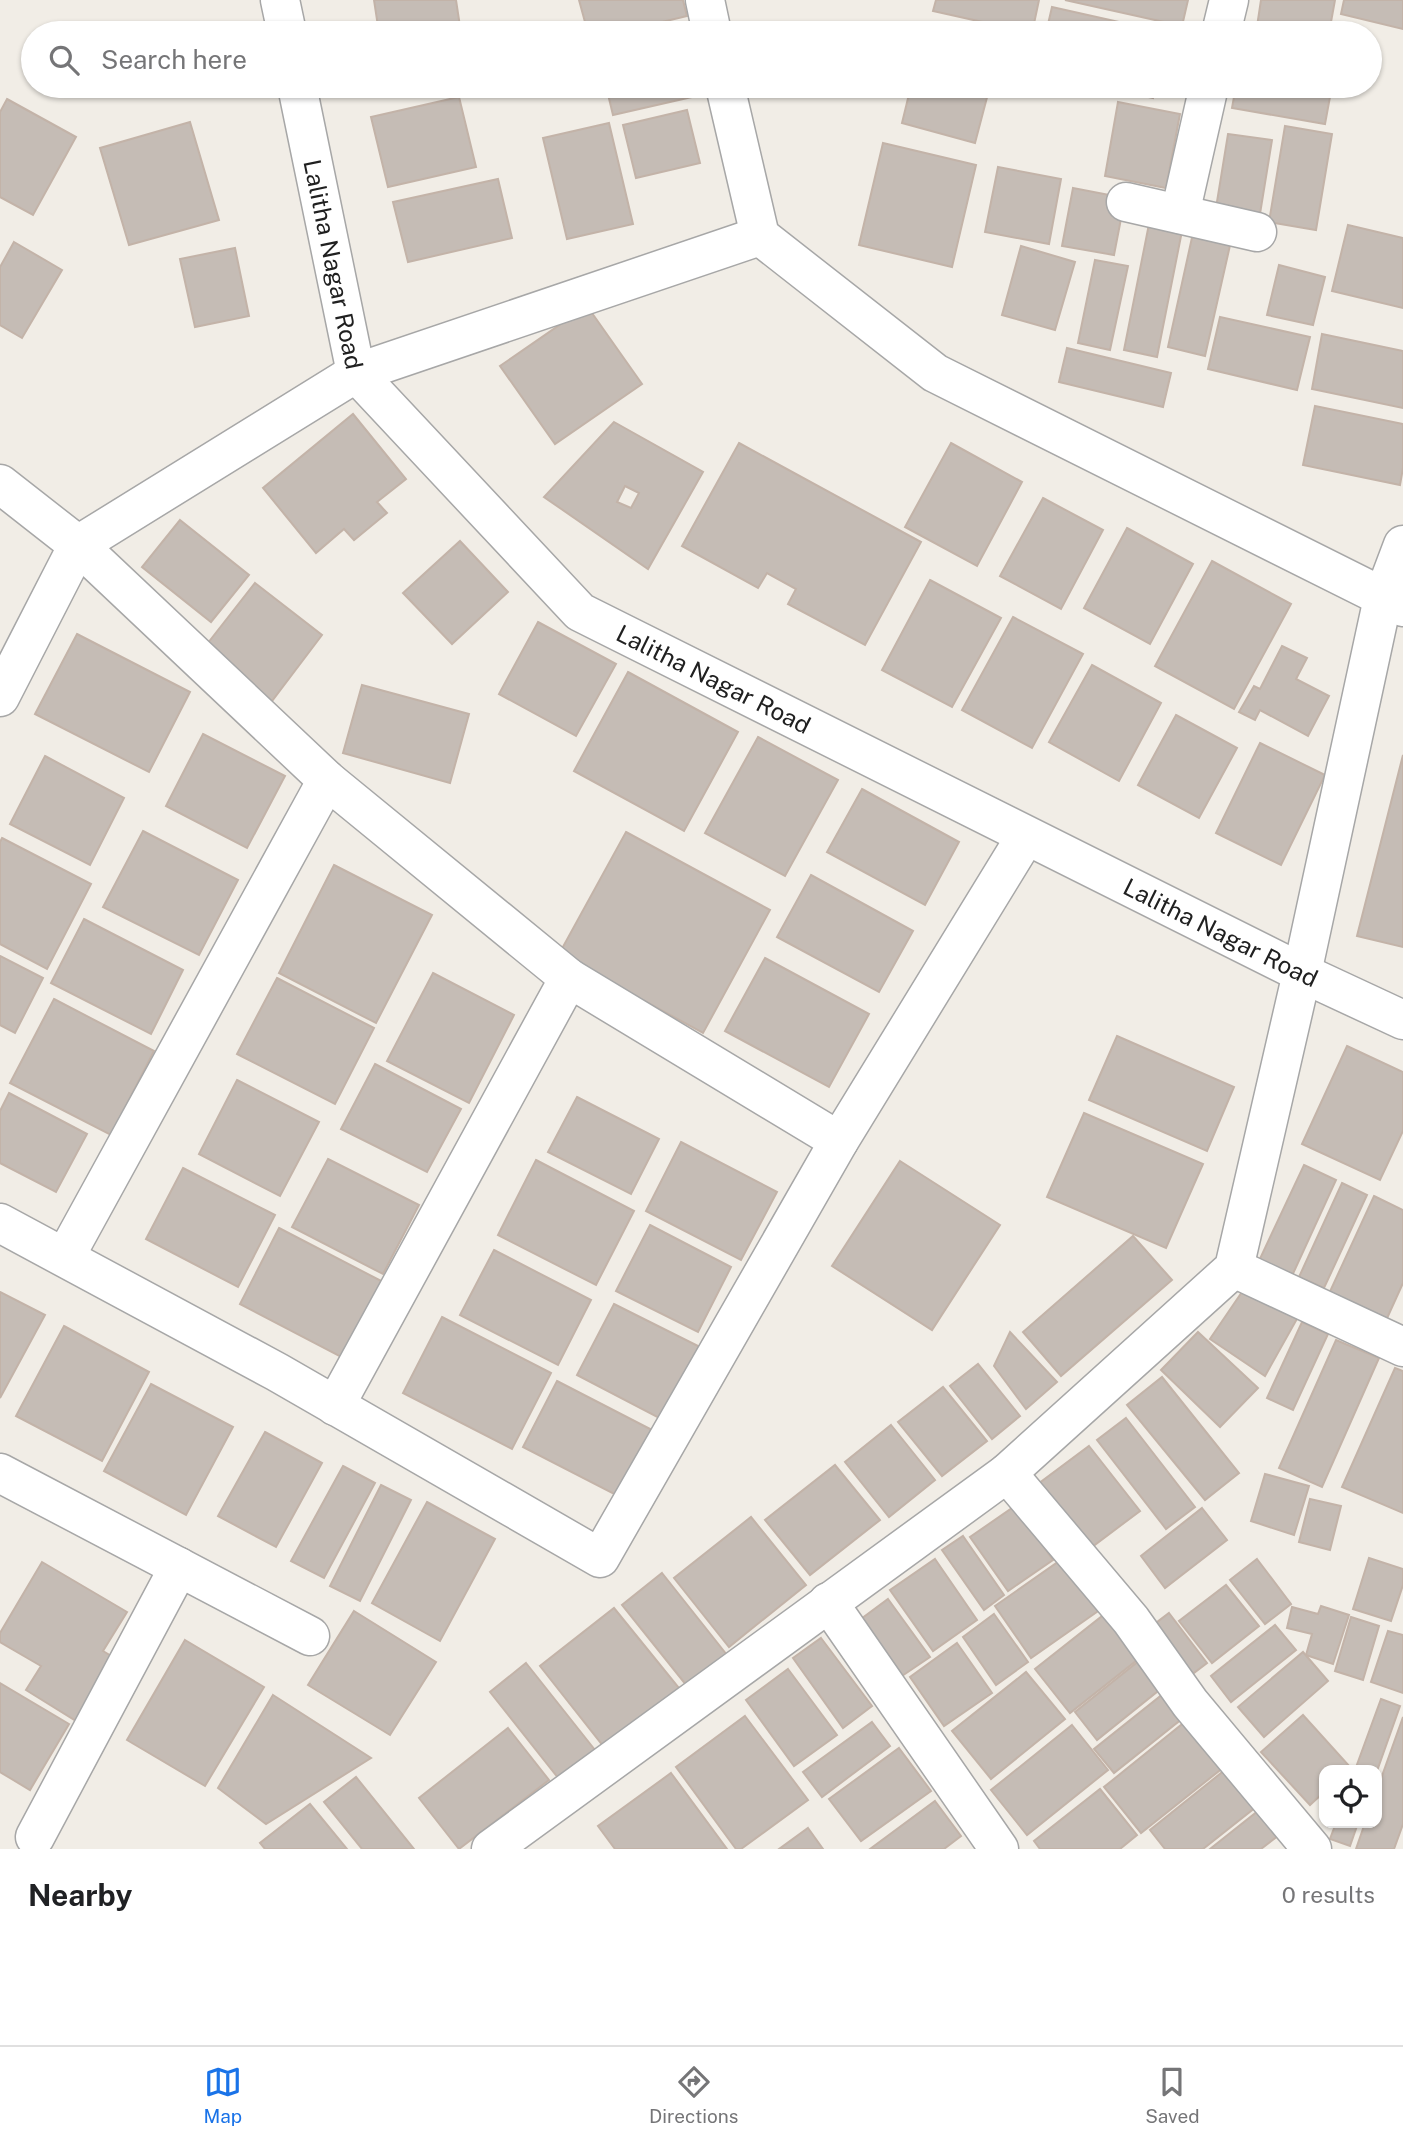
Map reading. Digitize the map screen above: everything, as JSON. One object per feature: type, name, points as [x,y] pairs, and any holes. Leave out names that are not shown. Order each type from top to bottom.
[{"type":"street","points":[[280,0],[284,21]]},
{"type":"street","points":[[705,0],[709,21]]},
{"type":"street","points":[[1224,21],[1229,0]]},
{"type":"street","name":"Lalitha Nagar Road","points":[[299,98],[356,373],[580,612],[1026,836],[1403,1020]]},
{"type":"street","points":[[728,98],[760,236],[935,373],[1393,602]]},
{"type":"street","points":[[1180,214],[1206,98]]},
{"type":"street","points":[[1126,202],[1257,232]]},
{"type":"street","points":[[0,697],[78,545],[356,373],[760,236]]},
{"type":"street","points":[[0,484],[78,545],[327,780],[569,978],[839,1141]]},
{"type":"street","points":[[491,1849],[1007,1473],[1234,1268],[1393,602],[1403,545]]},
{"type":"street","points":[[65,1257],[327,780]]},
{"type":"street","points":[[0,1223],[335,1406],[600,1558],[839,1141],[1026,836]]},
{"type":"street","points":[[335,1406],[569,978]]},
{"type":"street","points":[[1234,1268],[1403,1348]]},
{"type":"street","points":[[0,1473],[310,1636]]},
{"type":"street","points":[[1007,1473],[1131,1620],[1190,1703],[1312,1849]]},
{"type":"street","points":[[36,1837],[179,1567]]},
{"type":"street","points":[[828,1602],[987,1845]]},
{"type":"building","points":[[374,0],[456,0],[459,21],[377,21]]},
{"type":"building","points":[[579,0],[683,0],[687,16],[666,21],[585,21]]},
{"type":"building","points":[[936,0],[1039,0],[1035,21],[978,21],[933,11]]},
{"type":"building","points":[[1065,0],[1188,0],[1183,21],[1160,21]]},
{"type":"building","points":[[1261,0],[1335,0],[1331,21],[1258,21]]},
{"type":"building","points":[[1344,0],[1403,0],[1403,29],[1382,24],[1382,21],[1341,14]]},
{"type":"building","points":[[1052,7],[1114,21],[1049,21]]},
{"type":"building","points":[[459,98],[476,167],[388,187],[371,117]]},
{"type":"building","points":[[609,98],[688,98],[613,115]]},
{"type":"building","points":[[908,98],[987,98],[975,143],[902,123]]},
{"type":"building","points":[[1234,98],[1330,98],[1325,124],[1232,108]]},
{"type":"building","points":[[7,99],[76,137],[33,215],[0,197],[0,112]]},
{"type":"building","points":[[1118,102],[1180,114],[1166,188],[1105,176]]},
{"type":"building","points":[[687,110],[700,163],[636,178],[623,125]]},
{"type":"building","points":[[190,122],[219,220],[129,245],[100,148]]},
{"type":"building","points":[[609,123],[633,224],[567,239],[543,138]]},
{"type":"building","points":[[1285,126],[1332,134],[1316,230],[1269,222]]},
{"type":"building","points":[[1228,134],[1272,140],[1260,214],[1216,208]]},
{"type":"building","points":[[883,143],[976,165],[952,267],[859,245]]},
{"type":"building","points":[[998,167],[1061,179],[1049,244],[985,232]]},
{"type":"building","points":[[498,179],[512,238],[408,262],[393,202]]},
{"type":"building","points":[[1073,188],[1125,198],[1114,255],[1062,246]]},
{"type":"building","points":[[1150,219],[1183,226],[1157,357],[1124,350]]},
{"type":"building","points":[[1348,225],[1403,238],[1403,308],[1332,291]]},
{"type":"building","points":[[1193,233],[1231,241],[1205,356],[1168,347]]},
{"type":"building","points":[[14,242],[62,270],[22,338],[0,325],[0,267]]},
{"type":"building","points":[[1021,246],[1075,262],[1055,330],[1002,315]]},
{"type":"building","points":[[235,248],[249,316],[195,327],[180,259]]},
{"type":"building","points":[[1095,260],[1128,266],[1110,350],[1078,343]]},
{"type":"building","points":[[1279,265],[1325,277],[1313,325],[1267,315]]},
{"type":"building","points":[[587,306],[642,384],[555,444],[500,366]]},
{"type":"building","points":[[1220,317],[1310,337],[1297,390],[1208,369]]},
{"type":"building","points":[[1322,334],[1403,351],[1403,408],[1312,389]]},
{"type":"building","points":[[1067,348],[1171,373],[1163,407],[1059,382]]},
{"type":"building","points":[[1315,406],[1403,424],[1403,468],[1400,485],[1303,465]]},
{"type":"building","points":[[353,414],[406,479],[377,502],[387,513],[354,540],[344,529],[316,553],[263,488]]},
{"type":"building","points":[[614,422],[703,472],[648,569],[544,497]],"holes":[[[625,486],[639,493],[631,508],[617,502]]]},
{"type":"building","points":[[739,443],[921,542],[865,645],[788,604],[796,589],[767,573],[758,588],[682,546]]},
{"type":"building","points":[[951,443],[1022,482],[977,566],[905,527]]},
{"type":"building","points":[[1043,498],[1103,530],[1061,609],[1000,576]]},
{"type":"building","points":[[180,520],[249,575],[211,622],[142,567]]},
{"type":"building","points":[[1127,528],[1193,564],[1150,644],[1084,608]]},
{"type":"building","points":[[460,541],[508,592],[452,644],[403,593]]},
{"type":"building","points":[[1212,561],[1291,604],[1234,709],[1155,666]]},
{"type":"building","points":[[930,580],[1001,618],[952,707],[882,670]]},
{"type":"building","points":[[255,583],[322,635],[272,701],[204,648]]},
{"type":"building","points":[[1013,617],[1083,654],[1032,748],[962,710]]},
{"type":"building","points":[[538,622],[616,664],[576,736],[499,694]]},
{"type":"building","points":[[77,634],[190,692],[149,772],[35,714]]},
{"type":"building","points":[[1282,646],[1307,658],[1296,679],[1329,696],[1308,736],[1260,710],[1255,720],[1239,712],[1254,686],[1260,689]]},
{"type":"building","points":[[1092,665],[1161,703],[1119,781],[1049,742]]},
{"type":"building","points":[[628,672],[738,732],[684,831],[574,771]]},
{"type":"building","points":[[362,685],[469,714],[450,783],[343,753]]},
{"type":"building","points":[[1176,715],[1237,748],[1199,818],[1138,785]]},
{"type":"building","points":[[203,734],[285,776],[247,848],[166,806]]},
{"type":"building","points":[[758,737],[838,780],[785,876],[705,833]]},
{"type":"building","points":[[1260,743],[1325,775],[1281,865],[1216,833]]},
{"type":"building","points":[[1403,755],[1403,947],[1357,936]]},
{"type":"building","points":[[45,756],[124,798],[90,865],[10,824]]},
{"type":"building","points":[[862,789],[959,842],[925,905],[827,852]]},
{"type":"building","points":[[143,831],[238,880],[199,955],[103,907]]},
{"type":"building","points":[[626,832],[770,910],[703,1033],[559,954]]},
{"type":"building","points":[[2,838],[91,884],[47,969],[0,944]]},
{"type":"building","points":[[334,865],[432,915],[376,1023],[279,973]]},
{"type":"building","points":[[811,875],[913,931],[879,992],[777,937]]},
{"type":"building","points":[[84,919],[183,970],[151,1034],[51,983]]},
{"type":"building","points":[[0,956],[43,978],[15,1033],[0,1025]]},
{"type":"building","points":[[765,958],[869,1014],[829,1087],[725,1031]]},
{"type":"building","points":[[433,973],[514,1015],[469,1103],[387,1061]]},
{"type":"building","points":[[277,978],[374,1028],[335,1104],[237,1054]]},
{"type":"building","points":[[54,999],[154,1051],[111,1135],[10,1083]]},
{"type":"building","points":[[1117,1036],[1234,1087],[1207,1151],[1089,1100]]},
{"type":"building","points":[[1347,1046],[1403,1072],[1403,1131],[1380,1180],[1302,1144]]},
{"type":"building","points":[[375,1064],[461,1109],[427,1172],[341,1129]]},
{"type":"building","points":[[237,1080],[319,1122],[280,1196],[199,1154]]},
{"type":"building","points":[[9,1093],[87,1134],[56,1192],[0,1163],[0,1111]]},
{"type":"building","points":[[577,1097],[659,1139],[631,1194],[548,1152]]},
{"type":"building","points":[[1084,1113],[1203,1164],[1166,1248],[1047,1197]]},
{"type":"building","points":[[681,1142],[777,1192],[741,1260],[646,1211]]},
{"type":"building","points":[[328,1159],[419,1205],[383,1274],[292,1227]]},
{"type":"building","points":[[536,1160],[634,1211],[596,1285],[498,1235]]},
{"type":"building","points":[[900,1161],[1000,1225],[932,1330],[832,1266]]},
{"type":"building","points":[[1304,1165],[1336,1180],[1291,1278],[1258,1263]]},
{"type":"building","points":[[183,1168],[275,1215],[238,1287],[146,1239]]},
{"type":"building","points":[[1342,1183],[1367,1195],[1324,1288],[1299,1277]]},
{"type":"building","points":[[1374,1196],[1403,1210],[1403,1283],[1384,1325],[1327,1298]]},
{"type":"building","points":[[650,1225],[731,1267],[698,1332],[616,1291]]},
{"type":"building","points":[[279,1228],[387,1284],[347,1360],[240,1304]]},
{"type":"building","points":[[1133,1236],[1172,1280],[1061,1376],[1023,1332]]},
{"type":"building","points":[[494,1250],[591,1300],[558,1365],[460,1315]]},
{"type":"building","points":[[0,1292],[45,1315],[0,1398]]},
{"type":"building","points":[[1242,1292],[1298,1317],[1265,1376],[1210,1339]]},
{"type":"building","points":[[614,1304],[700,1347],[663,1420],[577,1375]]},
{"type":"building","points":[[442,1317],[551,1373],[512,1449],[403,1393]]},
{"type":"building","points":[[1302,1322],[1328,1334],[1293,1410],[1267,1398]]},
{"type":"building","points":[[64,1326],[149,1372],[102,1461],[16,1416]]},
{"type":"building","points":[[1010,1332],[1057,1382],[1026,1409],[994,1366]]},
{"type":"building","points":[[1198,1332],[1258,1388],[1220,1427],[1161,1370]]},
{"type":"building","points":[[1336,1340],[1379,1358],[1322,1487],[1279,1468]]},
{"type":"building","points":[[978,1364],[1020,1416],[992,1439],[950,1386]]},
{"type":"building","points":[[1395,1368],[1403,1371],[1403,1513],[1342,1487]]},
{"type":"building","points":[[1162,1377],[1239,1473],[1205,1500],[1127,1405]]},
{"type":"building","points":[[557,1381],[654,1431],[620,1497],[523,1447]]},
{"type":"building","points":[[151,1384],[233,1427],[186,1515],[104,1471]]},
{"type":"building","points":[[943,1387],[987,1441],[942,1476],[898,1422]]},
{"type":"building","points":[[1126,1418],[1195,1507],[1166,1529],[1097,1440]]},
{"type":"building","points":[[891,1425],[935,1480],[889,1517],[845,1462]]},
{"type":"building","points":[[265,1432],[322,1463],[276,1547],[218,1516]]},
{"type":"building","points":[[1089,1446],[1140,1511],[1088,1550],[1038,1484]]},
{"type":"building","points":[[835,1465],[880,1520],[810,1575],[765,1520]]},
{"type":"building","points":[[343,1466],[375,1483],[324,1578],[291,1561]]},
{"type":"building","points":[[1265,1474],[1309,1486],[1294,1535],[1251,1521]]},
{"type":"building","points":[[381,1485],[411,1500],[360,1601],[330,1586]]},
{"type":"building","points":[[1310,1499],[1341,1506],[1330,1550],[1299,1542]]},
{"type":"building","points":[[427,1502],[495,1539],[440,1641],[372,1603]]},
{"type":"building","points":[[1015,1506],[1053,1560],[1008,1591],[970,1537]]},
{"type":"building","points":[[1202,1508],[1227,1540],[1165,1588],[1141,1556]]},
{"type":"building","points":[[751,1517],[806,1585],[729,1647],[674,1578]]},
{"type":"building","points":[[963,1536],[1004,1595],[984,1610],[942,1550]]},
{"type":"building","points":[[1065,1557],[1101,1609],[1031,1658],[995,1606]]},
{"type":"building","points":[[1369,1558],[1403,1569],[1403,1585],[1391,1621],[1353,1609]]},
{"type":"building","points":[[935,1559],[977,1620],[933,1651],[890,1590]]},
{"type":"building","points":[[1257,1559],[1291,1604],[1265,1624],[1230,1580]]},
{"type":"building","points":[[42,1562],[127,1612],[103,1651],[118,1660],[81,1724],[26,1690],[41,1666],[0,1642],[0,1633]]},
{"type":"building","points":[[662,1573],[727,1655],[687,1686],[622,1605]]},
{"type":"building","points":[[1226,1585],[1259,1626],[1212,1663],[1179,1621]]},
{"type":"building","points":[[888,1599],[930,1657],[902,1676],[861,1619]]},
{"type":"building","points":[[1321,1606],[1349,1615],[1333,1664],[1306,1655],[1312,1634],[1287,1628],[1292,1607],[1318,1614]]},
{"type":"building","points":[[614,1608],[679,1688],[604,1747],[540,1666]]},
{"type":"building","points":[[1111,1609],[1146,1653],[1070,1713],[1035,1669]]},
{"type":"building","points":[[354,1611],[436,1662],[390,1735],[308,1685]]},
{"type":"building","points":[[1169,1613],[1207,1663],[1182,1682],[1144,1632]]},
{"type":"building","points":[[994,1614],[1028,1662],[996,1685],[963,1637]]},
{"type":"building","points":[[1351,1617],[1379,1626],[1363,1680],[1335,1671]]},
{"type":"building","points":[[1275,1625],[1296,1650],[1231,1702],[1211,1676]]},
{"type":"building","points":[[1388,1631],[1403,1635],[1403,1693],[1371,1682]]},
{"type":"building","points":[[821,1638],[872,1706],[843,1728],[793,1658]]},
{"type":"building","points":[[185,1640],[264,1687],[205,1786],[127,1740]]},
{"type":"building","points":[[957,1643],[992,1693],[944,1726],[910,1677]]},
{"type":"building","points":[[1303,1652],[1328,1681],[1264,1737],[1238,1707]]},
{"type":"building","points":[[1145,1656],[1168,1683],[1097,1740],[1075,1712]]},
{"type":"building","points":[[526,1663],[595,1750],[559,1779],[490,1692]]},
{"type":"building","points":[[788,1669],[837,1735],[794,1766],[746,1700]]},
{"type":"building","points":[[1026,1672],[1065,1719],[991,1779],[952,1731]]},
{"type":"building","points":[[0,1683],[69,1724],[30,1790],[0,1772]]},
{"type":"building","points":[[1168,1690],[1188,1714],[1114,1773],[1094,1749]]},
{"type":"building","points":[[273,1695],[371,1758],[266,1824],[218,1788]]},
{"type":"building","points":[[1381,1699],[1400,1706],[1379,1765],[1357,1765]]},
{"type":"building","points":[[1303,1715],[1348,1765],[1319,1765],[1319,1797],[1310,1805],[1261,1752]]},
{"type":"building","points":[[745,1716],[808,1800],[741,1849],[736,1849],[676,1767]]},
{"type":"building","points":[[1403,1717],[1403,1824],[1394,1849],[1356,1849],[1363,1828],[1382,1828],[1382,1776]]},
{"type":"building","points":[[1186,1721],[1224,1767],[1141,1833],[1104,1787]]},
{"type":"building","points":[[872,1722],[890,1746],[822,1797],[803,1772]]},
{"type":"building","points":[[1072,1725],[1108,1770],[1027,1835],[991,1790]]},
{"type":"building","points":[[508,1728],[549,1780],[459,1849],[419,1798]]},
{"type":"building","points":[[899,1748],[931,1791],[861,1841],[829,1799]]},
{"type":"building","points":[[1231,1765],[1261,1803],[1203,1849],[1165,1849],[1150,1830]]},
{"type":"building","points":[[671,1773],[727,1849],[615,1849],[598,1826]]},
{"type":"building","points":[[356,1777],[414,1849],[362,1849],[324,1802]]},
{"type":"building","points":[[1100,1789],[1137,1835],[1120,1849],[1040,1849],[1034,1841]]},
{"type":"building","points":[[935,1801],[961,1836],[944,1849],[870,1849]]},
{"type":"building","points":[[310,1804],[347,1849],[265,1849],[260,1843]]},
{"type":"building","points":[[1263,1807],[1283,1832],[1261,1849],[1210,1849]]},
{"type":"building","points":[[808,1828],[823,1849],[779,1849]]},
{"type":"building","points":[[1334,1828],[1356,1828],[1350,1846],[1330,1839]]}]
